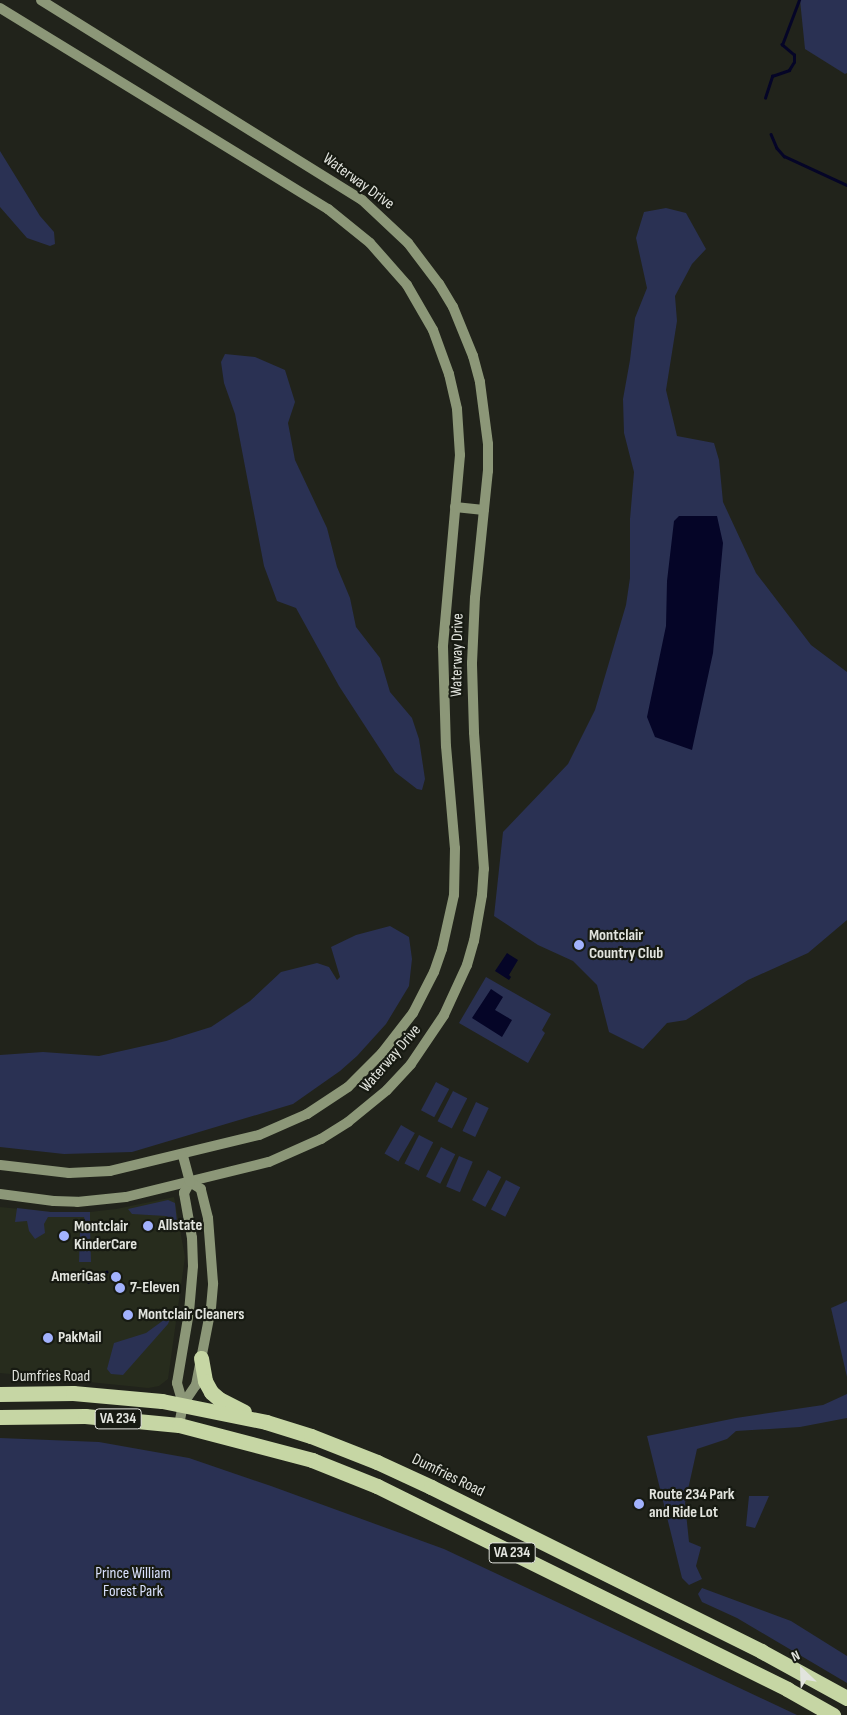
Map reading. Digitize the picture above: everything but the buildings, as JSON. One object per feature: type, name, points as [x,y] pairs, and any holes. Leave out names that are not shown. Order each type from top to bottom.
[{"type":"highway","points":[[201,1358],[205,1382],[214,1395],[266,1422]]},
{"type":"highway","name":"Dumfries Road","points":[[0,1394],[51,1392],[90,1394],[182,1404],[266,1422],[311,1436],[377,1462],[580,1561],[761,1651],[847,1698]]},
{"type":"highway","name":"VA 234","points":[[0,1416],[85,1416],[179,1426],[272,1448],[342,1471],[787,1689],[833,1715]]},
{"type":"highway","points":[[568,1581],[580,1561]]},
{"type":"main road","name":"Waterway Drive","points":[[0,1194],[44,1201],[77,1202],[126,1197],[259,1165],[285,1156],[320,1139],[348,1122],[387,1090],[411,1064],[437,1028],[458,988],[474,941],[482,895],[484,869],[473,722],[472,663],[475,598],[484,510],[488,444],[482,389],[473,356],[448,300],[424,262],[408,243],[383,218],[340,184],[41,0]]},
{"type":"main road","name":"Waterway Drive","points":[[0,8],[328,209],[350,225],[388,260],[424,311],[443,354],[449,374],[459,433],[460,462],[443,647],[446,746],[456,869],[448,925],[434,972],[422,997],[400,1032],[366,1071],[348,1087],[307,1114],[266,1132],[234,1143],[123,1168],[87,1173],[46,1172],[0,1165]]},
{"type":"main road","points":[[455,507],[484,510]]},
{"type":"main road","points":[[182,1404],[196,1385],[211,1308],[213,1263],[208,1218],[200,1189],[190,1182],[183,1155]]},
{"type":"main road","points":[[179,1426],[182,1404],[177,1383],[192,1289],[192,1238],[184,1193],[190,1182]]},
{"type":"shaded area","points":[[679,516],[717,516],[723,543],[713,653],[692,750],[655,737],[647,717],[666,626],[667,581],[674,521]]},
{"type":"shaded area","points":[[507,953],[518,960],[509,975],[511,977],[509,980],[495,971]]},
{"type":"shaded area","points":[[491,989],[503,997],[495,1010],[512,1020],[502,1037],[472,1018]]},
{"type":"shaded area","points":[[174,1197],[185,1257],[168,1379],[159,1386],[148,1388],[0,1373],[0,1207],[51,1212],[90,1212],[116,1209]]},
{"type":"green space","points":[[800,0],[847,0],[847,73],[845,74],[805,49]]},
{"type":"green space","points":[[0,151],[40,216],[54,232],[55,244],[50,246],[27,238],[0,207]]},
{"type":"green space","name":"Montclair Country Club","points":[[666,208],[686,213],[706,249],[692,264],[675,296],[677,321],[666,390],[677,436],[714,443],[719,460],[723,502],[756,573],[811,645],[847,672],[847,920],[808,953],[748,980],[686,1020],[667,1023],[643,1049],[609,1032],[597,985],[573,961],[538,945],[494,916],[503,832],[568,764],[595,710],[626,605],[630,578],[630,519],[634,472],[624,433],[623,399],[635,318],[647,288],[636,238],[644,212]]},
{"type":"green space","points":[[225,354],[255,357],[285,370],[295,402],[288,423],[295,460],[327,528],[337,567],[350,598],[356,627],[380,658],[390,692],[412,718],[419,739],[425,779],[422,790],[417,789],[395,772],[339,686],[296,608],[277,601],[264,566],[235,414],[224,383],[221,362]]},
{"type":"green space","points":[[390,926],[409,937],[412,959],[409,986],[386,1024],[357,1056],[340,1071],[293,1104],[132,1152],[64,1154],[0,1147],[0,1055],[43,1052],[99,1056],[166,1041],[211,1027],[250,1001],[281,972],[317,963],[329,967],[337,980],[340,977],[331,947],[356,935]]},
{"type":"green space","points":[[486,977],[551,1014],[542,1030],[545,1033],[528,1063],[459,1023]]},
{"type":"green space","points":[[436,1082],[449,1089],[434,1117],[421,1110]]},
{"type":"green space","points":[[453,1091],[467,1098],[452,1129],[438,1121]]},
{"type":"green space","points":[[476,1102],[489,1108],[475,1137],[462,1131]]},
{"type":"green space","points":[[401,1125],[415,1133],[398,1162],[384,1154]]},
{"type":"green space","points":[[419,1135],[433,1142],[419,1171],[404,1164]]},
{"type":"green space","points":[[441,1147],[455,1154],[440,1184],[426,1176]]},
{"type":"green space","points":[[459,1156],[473,1162],[460,1192],[446,1186]]},
{"type":"green space","points":[[488,1170],[501,1177],[485,1207],[472,1200]]},
{"type":"green space","points":[[506,1180],[520,1187],[505,1217],[491,1209]]},
{"type":"green space","points":[[168,1200],[175,1203],[177,1222],[166,1216],[132,1214],[128,1209]]},
{"type":"green space","points":[[17,1208],[51,1212],[90,1212],[90,1221],[85,1221],[84,1217],[48,1217],[44,1224],[45,1233],[35,1239],[29,1231],[27,1221],[15,1222]]},
{"type":"green space","points":[[90,1227],[91,1262],[79,1262],[80,1232],[82,1228]]},
{"type":"green space","points":[[847,1301],[847,1377],[831,1308]]},
{"type":"green space","points":[[172,1314],[168,1324],[123,1375],[111,1374],[107,1369],[114,1343],[146,1333]]},
{"type":"green space","points":[[847,1394],[847,1418],[800,1427],[736,1431],[727,1439],[697,1449],[685,1503],[689,1542],[701,1547],[696,1566],[702,1579],[689,1585],[682,1578],[647,1436],[736,1418],[823,1405]]},
{"type":"green space","name":"Prince William Forest Park","points":[[0,1438],[99,1442],[189,1458],[271,1486],[444,1549],[797,1715],[0,1715]]},
{"type":"green space","points":[[749,1496],[769,1496],[755,1528],[746,1526]]},
{"type":"green space","points":[[702,1588],[791,1621],[847,1656],[847,1683],[737,1618],[702,1602],[698,1594]]},
{"type":"waterway","points":[[765,98],[772,76],[789,70],[794,62],[794,55],[782,45],[799,0]]},
{"type":"waterway","points":[[771,134],[777,148],[784,156],[847,185]]},
{"type":"waterway","points":[[88,1282],[106,1272]]},
{"type":"place","name":"Montclair Country Club","points":[[579,945]]},
{"type":"place","name":"Allstate","points":[[148,1226]]},
{"type":"place","name":"Montclair KinderCare","points":[[64,1236]]},
{"type":"place","name":"AmeriGas","points":[[116,1277]]},
{"type":"place","name":"7-Eleven","points":[[120,1288]]},
{"type":"place","name":"Montclair Cleaners","points":[[128,1315]]},
{"type":"place","name":"PakMail","points":[[48,1338]]},
{"type":"place","name":"Route 234 Park and Ride Lot","points":[[639,1504]]}]
